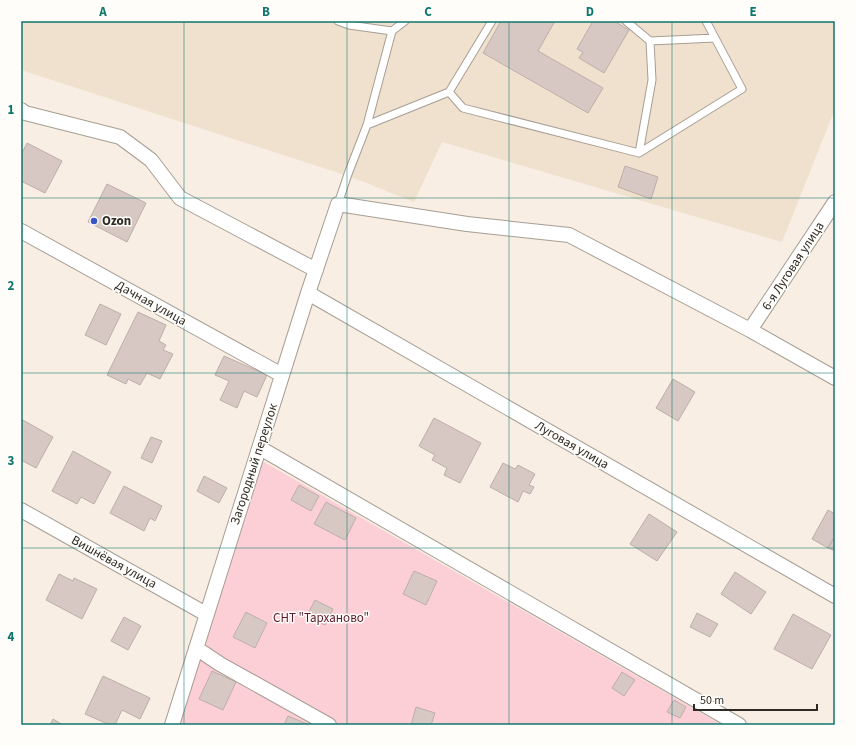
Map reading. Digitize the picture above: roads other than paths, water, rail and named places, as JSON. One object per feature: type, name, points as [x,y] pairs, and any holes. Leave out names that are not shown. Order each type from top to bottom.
[{"type":"street","points":[[21,110],[25,113],[120,137],[151,160],[180,198],[316,270]]},
{"type":"street","name":"6-я Луговая улица","points":[[750,330],[835,202]]},
{"type":"street","points":[[338,204],[467,224],[569,235],[750,330],[835,378]]},
{"type":"street","name":"Загородный переулок","points":[[172,725],[282,374],[338,204]]},
{"type":"street","name":"Дачная улица","points":[[21,231],[282,374]]},
{"type":"street","name":"Луговая улица","points":[[308,293],[835,596]]},
{"type":"street","points":[[260,448],[739,725]]},
{"type":"street","name":"Вишнёвая улица","points":[[21,510],[206,614]]},
{"type":"street","points":[[196,648],[220,664],[329,725]]},
{"type":"lane","points":[[338,21],[349,25],[392,32],[405,21]]},
{"type":"lane","points":[[338,204],[367,125],[395,21]]},
{"type":"lane","points":[[367,125],[449,92],[492,21]]},
{"type":"lane","points":[[626,21],[650,41],[715,38]]},
{"type":"lane","points":[[449,92],[463,108],[639,153],[742,89],[706,21]]},
{"type":"lane","points":[[639,153],[652,80],[650,41]]},
{"type":"place","name":"Ozon","points":[[94,221]]},
{"type":"park label","name":"СНТ \"Тарханово\"","points":[[321,618]]}]
